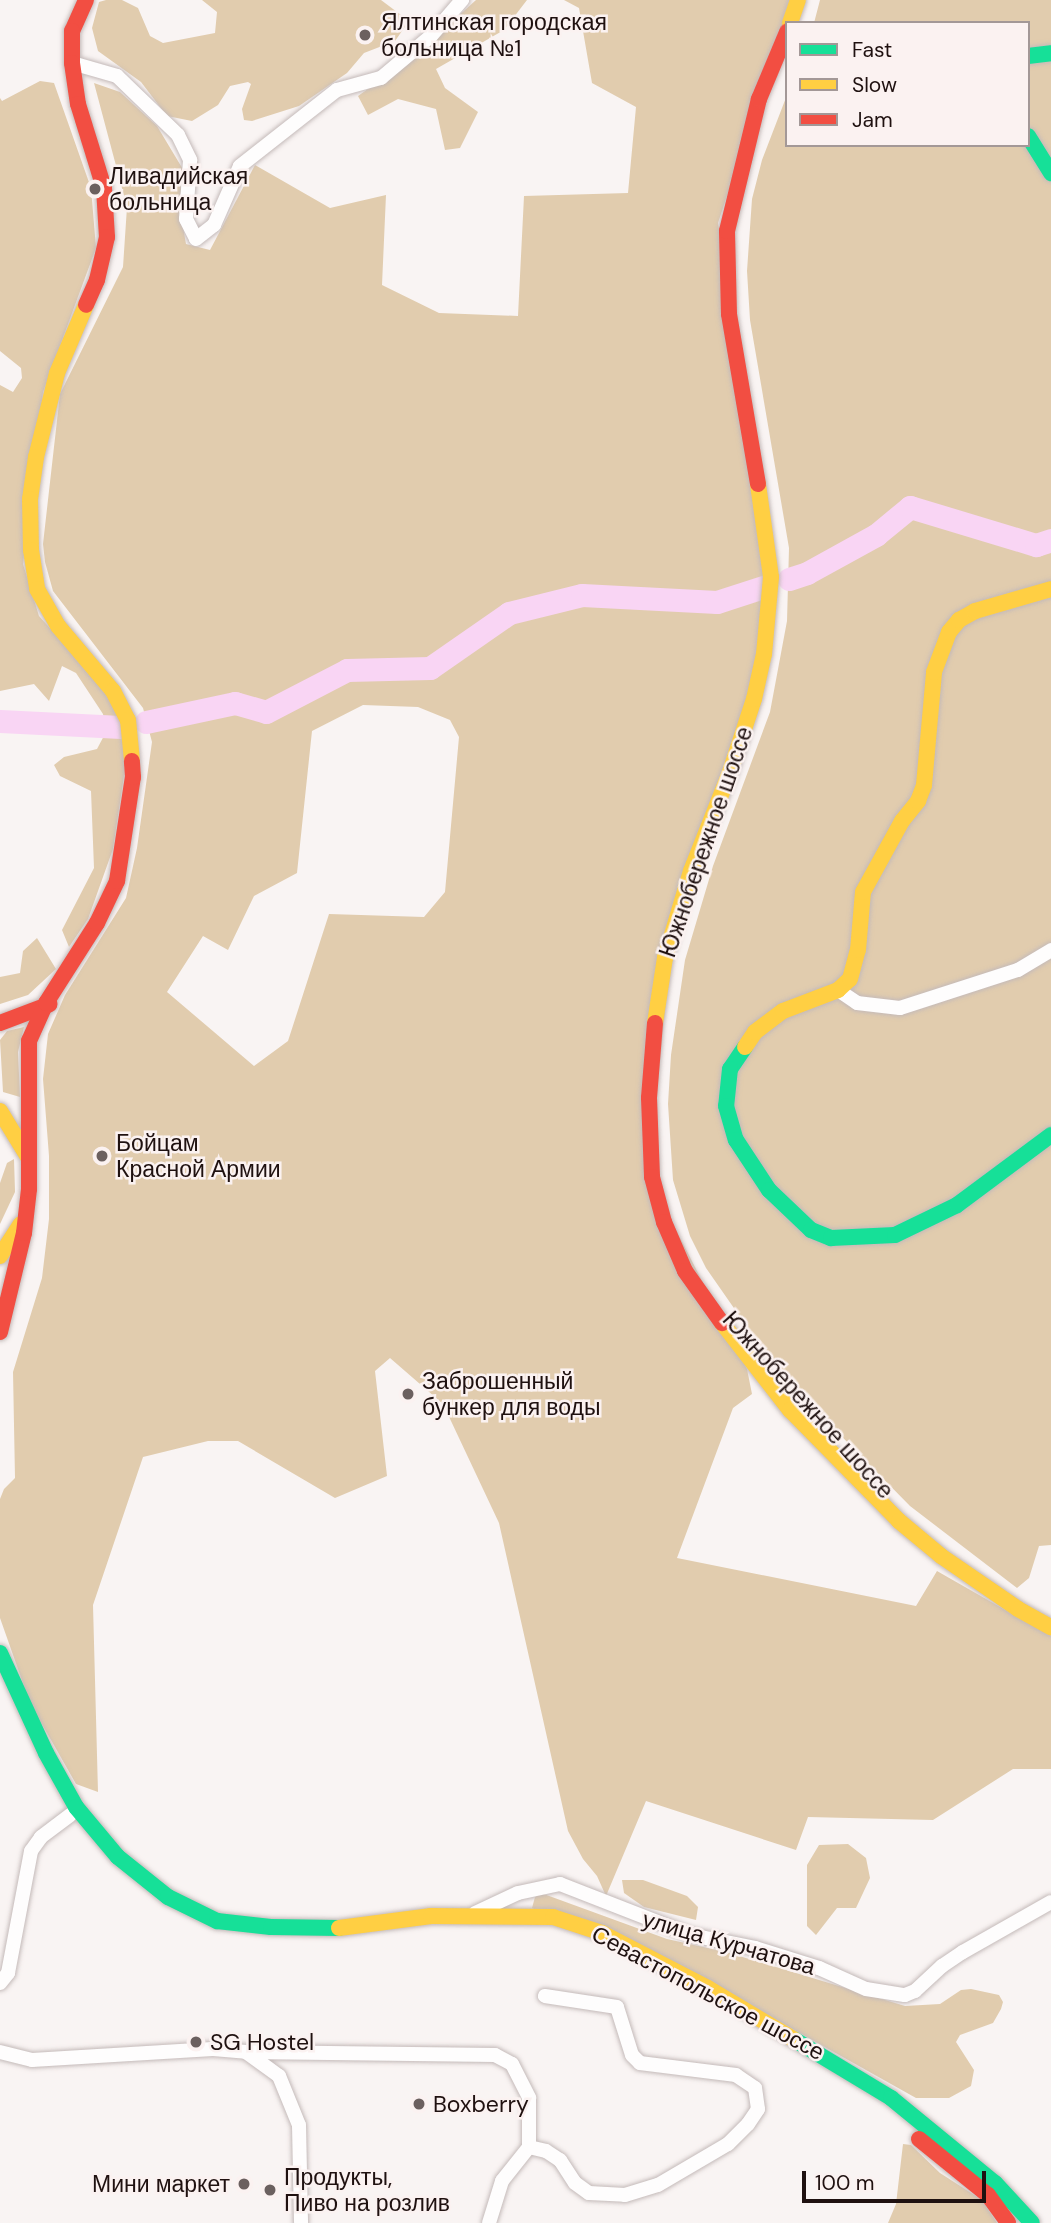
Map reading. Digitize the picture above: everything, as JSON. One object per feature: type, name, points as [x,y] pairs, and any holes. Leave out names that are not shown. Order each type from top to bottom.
[{"type":"main road","points":[[0,1264],[24,1233],[32,1217],[27,1058],[34,1025],[50,1004],[97,923],[117,881],[133,777],[128,720],[113,691],[58,626],[37,589],[31,550],[30,499],[54,385],[97,280],[107,237],[104,188],[78,104],[72,31],[86,0]]},
{"type":"main road","points":[[791,21],[798,0]]},
{"type":"main road","points":[[802,21],[808,0]]},
{"type":"main road","name":"Южнобережное шоссе","points":[[785,37],[760,99],[727,230],[729,314],[768,540],[771,577],[764,654],[754,699],[691,871],[665,958],[651,1050],[649,1098],[652,1177],[664,1222],[685,1271],[763,1378],[899,1521],[942,1556],[1020,1603],[1051,1613]]},
{"type":"main road","points":[[1030,56],[1051,52]]},
{"type":"main road","name":"Южнобережное шоссе","points":[[785,71],[744,196],[737,275],[743,344],[779,547],[781,615],[776,660],[765,705],[691,913],[679,962],[664,1066],[663,1152],[667,1190],[676,1226],[719,1306],[798,1401],[905,1512],[947,1548],[1051,1627]]},
{"type":"main road","points":[[1030,139],[1051,173]]},
{"type":"main road","points":[[1051,589],[975,611],[959,620],[948,632],[934,672],[924,785],[918,801],[902,821],[863,892],[854,968],[850,979],[838,990],[783,1011],[769,1020],[738,1052],[727,1084],[726,1106],[736,1140],[769,1190],[811,1230],[831,1238],[860,1240],[895,1235],[957,1205],[1051,1135]]},
{"type":"main road","points":[[0,1023],[50,1004]]},
{"type":"main road","points":[[0,1350],[5,1305],[32,1217],[38,1182],[37,1072],[50,1004]]},
{"type":"main road","points":[[0,1111],[29,1160],[38,1182]]},
{"type":"main road","points":[[0,1256],[32,1217]]},
{"type":"main road","points":[[0,1332],[24,1233]]},
{"type":"main road","points":[[0,1653],[73,1811]]},
{"type":"main road","name":"Севастопольское шоссе","points":[[0,1673],[73,1811],[115,1866],[162,1902],[212,1927],[268,1936],[345,1937],[468,1919],[553,1917],[577,1924],[613,1938],[708,1988],[891,2098],[995,2183],[1032,2223]]},
{"type":"main road","name":"Севастопольское шоссе","points":[[468,1919],[490,1925],[553,1927],[575,1934],[639,1965],[884,2110],[988,2195],[1008,2223]]},
{"type":"street","points":[[76,64],[117,76],[178,135],[190,160],[186,219],[196,239],[214,225],[240,166],[337,90],[381,78],[431,36],[463,0]]},
{"type":"street","points":[[838,990],[857,1003],[900,1008],[1018,970],[1051,950]]},
{"type":"street","points":[[0,1983],[8,1973],[31,1851],[41,1837],[73,1811]]},
{"type":"street","name":"улица Курчатова","points":[[468,1919],[518,1893],[560,1884],[680,1931],[755,1948],[820,1968],[866,1989],[890,1995],[905,1995],[915,1992],[942,1965],[1051,1902]]},
{"type":"street","points":[[529,2147],[546,2151],[560,2160],[575,2183],[589,2193],[625,2195],[658,2185],[728,2144],[748,2124],[758,2109],[755,2088],[736,2075],[640,2063],[632,2055],[617,2007],[545,1996]]},
{"type":"street","points":[[0,2052],[32,2060],[213,2049],[246,2052],[495,2055],[512,2064],[529,2098],[529,2147],[502,2181],[489,2223]]},
{"type":"street","points":[[246,2052],[279,2076],[299,2125],[301,2223]]},
{"type":"shaded area","points":[[122,0],[138,8],[150,36],[163,43],[215,33],[217,12],[202,0],[381,0],[409,21],[395,41],[364,53],[347,73],[299,106],[252,121],[244,120],[242,109],[251,84],[248,82],[230,86],[218,105],[192,121],[167,116],[141,82],[98,51],[92,28],[99,2]]},
{"type":"shaded area","points":[[476,0],[527,0],[504,30],[436,69],[445,88],[478,112],[460,148],[445,150],[436,109],[398,99],[368,115],[358,96],[412,58]]},
{"type":"shaded area","points":[[564,0],[792,0],[718,223],[765,549],[757,669],[675,907],[649,1177],[747,1369],[752,1394],[733,1408],[677,1558],[916,1606],[937,1571],[1051,1636],[1051,1769],[1013,1769],[933,1820],[808,1817],[796,1850],[646,1801],[606,1896],[597,1876],[583,1859],[568,1831],[499,1523],[443,1404],[390,1358],[375,1371],[387,1476],[335,1498],[238,1441],[208,1441],[143,1457],[93,1605],[98,1792],[76,1784],[30,1703],[0,1618],[0,1499],[4,1489],[15,1478],[13,1372],[42,1278],[49,1219],[49,1156],[43,1079],[48,1034],[65,995],[126,898],[137,848],[152,742],[143,708],[53,591],[43,544],[60,394],[123,267],[127,207],[94,83],[120,92],[157,126],[184,171],[179,203],[186,244],[210,250],[255,165],[330,208],[386,195],[382,285],[439,313],[518,316],[524,196],[628,193],[636,107],[592,83],[579,8]],"holes":[[[363,705],[418,707],[450,720],[459,737],[445,892],[424,917],[329,914],[288,1041],[254,1066],[167,992],[203,936],[228,950],[254,896],[297,873],[312,731]]]},
{"type":"shaded area","points":[[820,0],[1051,0],[1051,1545],[1039,1546],[1029,1578],[1017,1588],[910,1506],[802,1396],[766,1354],[706,1268],[690,1236],[673,1180],[668,1104],[671,1055],[685,960],[713,866],[770,712],[787,621],[789,548],[750,320],[747,271],[752,199],[762,160],[785,100],[785,147],[1030,147],[1030,21],[815,21]]},
{"type":"shaded area","points":[[40,81],[54,83],[91,188],[96,248],[43,392],[23,564],[39,616],[114,700],[130,736],[113,849],[88,919],[69,947],[62,930],[94,868],[91,791],[60,776],[54,765],[64,757],[97,749],[106,732],[103,714],[76,673],[62,666],[49,701],[34,684],[0,691],[0,385],[13,392],[22,378],[21,368],[0,351],[0,98],[2,101]]},
{"type":"shaded area","points":[[37,938],[56,969],[28,995],[0,1004],[0,977],[20,973],[23,951]]},
{"type":"shaded area","points":[[24,1027],[18,1052],[20,1097],[3,1092],[0,1040],[7,1031]]},
{"type":"shaded area","points":[[14,1159],[15,1192],[0,1224],[0,1183],[7,1163]]},
{"type":"shaded area","points":[[848,1844],[866,1858],[870,1878],[856,1908],[837,1908],[816,1935],[807,1926],[807,1865],[819,1845]]},
{"type":"shaded area","points":[[622,1880],[643,1880],[687,1896],[698,1907],[696,1920],[644,1907],[624,1893]]},
{"type":"shaded area","points":[[541,1893],[667,1939],[726,1952],[905,2006],[940,2004],[961,1990],[971,1989],[999,1995],[1003,2002],[993,2023],[960,2035],[956,2042],[974,2070],[971,2086],[949,2098],[916,2098],[698,1976],[532,1908],[535,1897]]},
{"type":"shaded area","points":[[903,2144],[911,2145],[940,2173],[982,2200],[997,2223],[888,2223],[896,2204]]},
{"type":"waterway","points":[[789,579],[807,573],[876,535],[910,507],[1036,545],[1051,540]]},
{"type":"waterway","points":[[146,722],[235,703],[266,712],[347,670],[430,668],[509,613],[582,595],[717,602],[763,587]]},
{"type":"waterway","points":[[0,721],[121,727]]},
{"type":"traffic: fast","points":[[1030,56],[1051,53]]},
{"type":"traffic: fast","points":[[1030,139],[1051,173]]},
{"type":"traffic: fast","points":[[745,1047],[730,1069],[726,1106],[736,1140],[769,1190],[811,1230],[831,1238],[895,1235],[957,1205],[1051,1135]]},
{"type":"traffic: fast","points":[[0,1653],[46,1753],[76,1807],[118,1857],[168,1897],[217,1921],[271,1927],[339,1928]]},
{"type":"traffic: fast","points":[[795,2040],[891,2098],[995,2183],[1032,2223]]},
{"type":"traffic: slow","points":[[791,21],[798,0]]},
{"type":"traffic: slow","points":[[86,305],[57,373],[36,457],[30,499],[31,550],[37,589],[58,626],[113,691],[128,720],[132,761]]},
{"type":"traffic: slow","points":[[655,1023],[665,958],[691,871],[730,772],[754,699],[764,654],[771,577],[758,484]]},
{"type":"traffic: slow","points":[[745,1047],[755,1032],[783,1011],[838,990],[850,979],[858,950],[863,892],[902,821],[918,801],[924,785],[934,672],[949,632],[959,620],[975,611],[1051,589]]},
{"type":"traffic: slow","points":[[0,1111],[28,1157]]},
{"type":"traffic: slow","points":[[0,1256],[21,1224]]},
{"type":"traffic: slow","points":[[722,1323],[790,1410],[899,1521],[941,1556],[1018,1609],[1051,1627]]},
{"type":"traffic: slow","points":[[339,1928],[431,1916],[553,1917],[602,1933],[708,1988],[795,2040]]},
{"type":"traffic: jam","points":[[86,0],[72,31],[72,63],[78,104],[104,188],[107,237],[97,280],[86,305]]},
{"type":"traffic: jam","points":[[758,484],[729,314],[727,231],[759,99],[785,37]]},
{"type":"traffic: jam","points":[[0,1332],[24,1233],[29,1189],[29,1041],[46,1003],[97,923],[117,881],[133,777],[132,761]]},
{"type":"traffic: jam","points":[[0,1023],[50,1004]]},
{"type":"traffic: jam","points":[[655,1023],[649,1098],[652,1177],[664,1222],[685,1271],[722,1323]]},
{"type":"traffic: jam","points":[[919,2139],[988,2195],[1008,2223]]},
{"type":"place","name":"Ялтинская городская больница №1","points":[[365,35]]},
{"type":"place","name":"Ливадийская больница","points":[[95,189]]},
{"type":"place","name":"Бойцам Красной Армии","points":[[102,1156]]},
{"type":"place","name":"Заброшенный бункер для воды","points":[[408,1394]]},
{"type":"place","name":"SG Hostel","points":[[196,2042]]},
{"type":"place","name":"Boxberry","points":[[419,2104]]},
{"type":"place","name":"Мини маркет","points":[[244,2184]]},
{"type":"place","name":"Продукты, Пиво на розлив","points":[[270,2190]]}]
